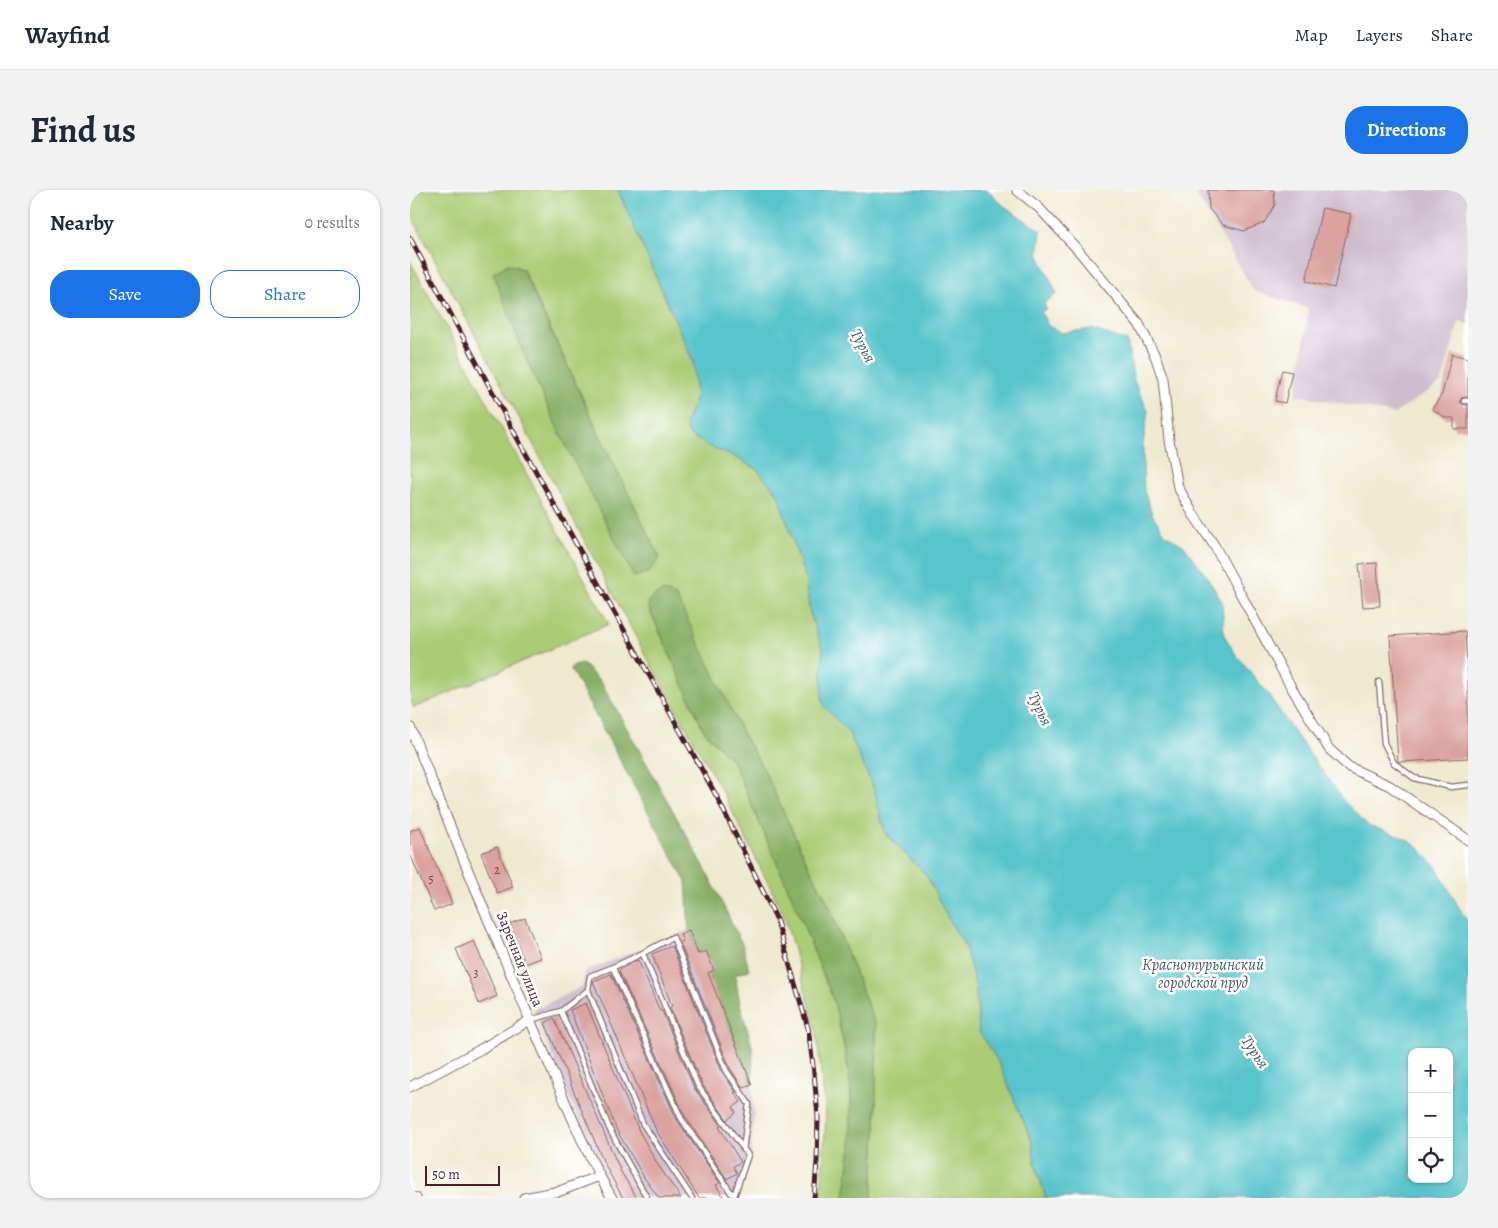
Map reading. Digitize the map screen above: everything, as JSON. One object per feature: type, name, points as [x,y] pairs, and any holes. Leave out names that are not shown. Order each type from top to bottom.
[{"type":"street","points":[[1017,190],[1039,208],[1078,250],[1139,324],[1156,358],[1163,379],[1169,440],[1178,487],[1214,545],[1290,685],[1329,749],[1350,767],[1390,786],[1468,840]]},
{"type":"street","name":"Заречная улица","points":[[410,728],[530,1020],[599,1176],[612,1198]]},
{"type":"street","points":[[410,1087],[482,1049],[530,1020]]},
{"type":"street","points":[[524,1198],[560,1191],[599,1176]]},
{"type":"street","points":[[410,1197],[416,1198]]},
{"type":"lane","points":[[1379,682],[1384,743],[1394,764],[1414,778],[1450,787],[1468,785]]},
{"type":"lane","points":[[692,1198],[643,1124],[588,990],[590,976],[643,954],[673,937],[726,1070],[749,1104],[742,1150]]},
{"type":"lane","points":[[643,954],[698,1086],[742,1150],[748,1155],[734,1197]]},
{"type":"lane","points":[[613,968],[681,1118],[734,1197]]},
{"type":"lane","points":[[530,1020],[561,1010],[588,990]]},
{"type":"lane","points":[[561,1010],[610,1130],[648,1198]]},
{"type":"shaded area","points":[[1193,190],[1468,190],[1468,324],[1459,322],[1442,382],[1394,414],[1296,395],[1309,309],[1254,291]]},
{"type":"shaded area","points":[[689,930],[699,954],[706,951],[714,970],[708,973],[752,1085],[754,1112],[751,1155],[738,1198],[616,1198],[601,1174],[534,1010],[583,986],[585,971]]},
{"type":"green space","points":[[410,190],[618,190],[693,361],[696,398],[685,423],[708,446],[735,457],[757,469],[778,494],[805,577],[810,613],[823,650],[822,681],[825,708],[848,731],[874,789],[885,834],[927,876],[946,915],[965,946],[976,988],[979,1031],[999,1063],[1032,1142],[1036,1167],[1046,1198],[872,1198],[876,1135],[876,1026],[827,901],[807,863],[764,770],[744,736],[650,599],[648,606],[704,731],[733,762],[797,909],[834,1002],[846,1055],[851,1089],[851,1146],[844,1198],[821,1198],[826,1117],[816,1028],[784,915],[724,795],[646,656],[410,213]],"holes":[[[508,264],[523,269],[601,438],[660,558],[648,573],[561,436],[523,352],[494,273]]]},
{"type":"green space","points":[[410,261],[609,624],[414,708],[410,697]]},
{"type":"green space","points":[[508,264],[522,269],[601,438],[660,558],[648,573],[634,577],[561,436],[523,352],[493,273]]},
{"type":"green space","points":[[663,591],[676,596],[744,736],[764,770],[807,863],[827,901],[876,1026],[876,1135],[872,1198],[844,1198],[851,1146],[851,1089],[846,1055],[834,1002],[797,909],[733,762],[704,731],[648,606],[650,599]]},
{"type":"green space","points":[[582,663],[601,682],[706,870],[743,946],[749,970],[735,975],[740,1004],[753,1050],[752,1085],[708,973],[714,970],[706,951],[698,954],[689,930],[686,882],[570,668]]},
{"type":"water","name":"Краснотурьинский городской пруд","points":[[618,190],[988,190],[1004,206],[1041,231],[1038,254],[1057,294],[1044,303],[1046,309],[1041,312],[1048,326],[1062,333],[1092,329],[1127,341],[1134,381],[1148,411],[1143,444],[1144,491],[1152,514],[1165,534],[1184,546],[1207,577],[1222,602],[1224,635],[1234,652],[1268,694],[1344,801],[1368,825],[1404,838],[1418,847],[1436,867],[1468,922],[1468,1198],[1046,1198],[1036,1166],[1032,1142],[999,1063],[979,1031],[976,988],[965,946],[946,915],[927,876],[885,833],[874,789],[848,731],[825,708],[822,700],[823,650],[810,613],[805,577],[778,494],[757,469],[689,435],[685,423],[696,398],[693,361]]},
{"type":"building","points":[[1208,190],[1274,190],[1275,205],[1264,223],[1244,231],[1223,225],[1209,209]]},
{"type":"building","points":[[1322,208],[1351,214],[1334,288],[1306,281]]},
{"type":"building","points":[[1452,354],[1468,358],[1468,397],[1462,397],[1460,401],[1462,404],[1468,405],[1468,429],[1454,429],[1454,418],[1446,418],[1432,409],[1442,394]]},
{"type":"building","points":[[1282,370],[1292,372],[1285,403],[1275,401]]},
{"type":"building","points":[[1377,563],[1380,606],[1363,607],[1359,564]]},
{"type":"building","points":[[1465,631],[1468,679],[1468,758],[1398,761],[1390,636]]},
{"type":"building","points":[[420,827],[452,904],[434,911],[410,854],[410,831]]},
{"type":"building","points":[[497,847],[513,887],[497,893],[481,853]]},
{"type":"building","points":[[525,918],[541,958],[525,964],[509,924]]},
{"type":"building","points":[[689,930],[698,954],[706,951],[714,970],[708,973],[752,1085],[743,1088],[730,1068],[680,943],[683,941],[680,934]]},
{"type":"building","points":[[474,941],[497,996],[479,1004],[456,949]]},
{"type":"building","points":[[672,946],[722,1072],[741,1102],[733,1107],[736,1113],[727,1120],[702,1084],[670,1008],[672,1006],[652,954]]},
{"type":"building","points":[[638,960],[660,1011],[662,1011],[694,1088],[721,1125],[719,1127],[741,1162],[733,1166],[737,1173],[727,1179],[685,1116],[619,971]]},
{"type":"building","points":[[611,974],[677,1120],[720,1183],[716,1185],[724,1198],[699,1198],[656,1130],[593,981]]},
{"type":"building","points":[[586,1003],[639,1131],[658,1165],[681,1198],[659,1198],[645,1179],[616,1129],[570,1010]]},
{"type":"building","points":[[554,1018],[621,1172],[637,1198],[623,1198],[604,1163],[545,1023]]},
{"type":"railway","points":[[410,238],[515,434],[717,797],[776,918],[808,1028],[818,1117],[814,1198]]},
{"type":"water label","name":"Турья","points":[[863,346]]},
{"type":"water label","name":"Турья","points":[[1040,709]]},
{"type":"water label","name":"Турья","points":[[1255,1052]]}]
